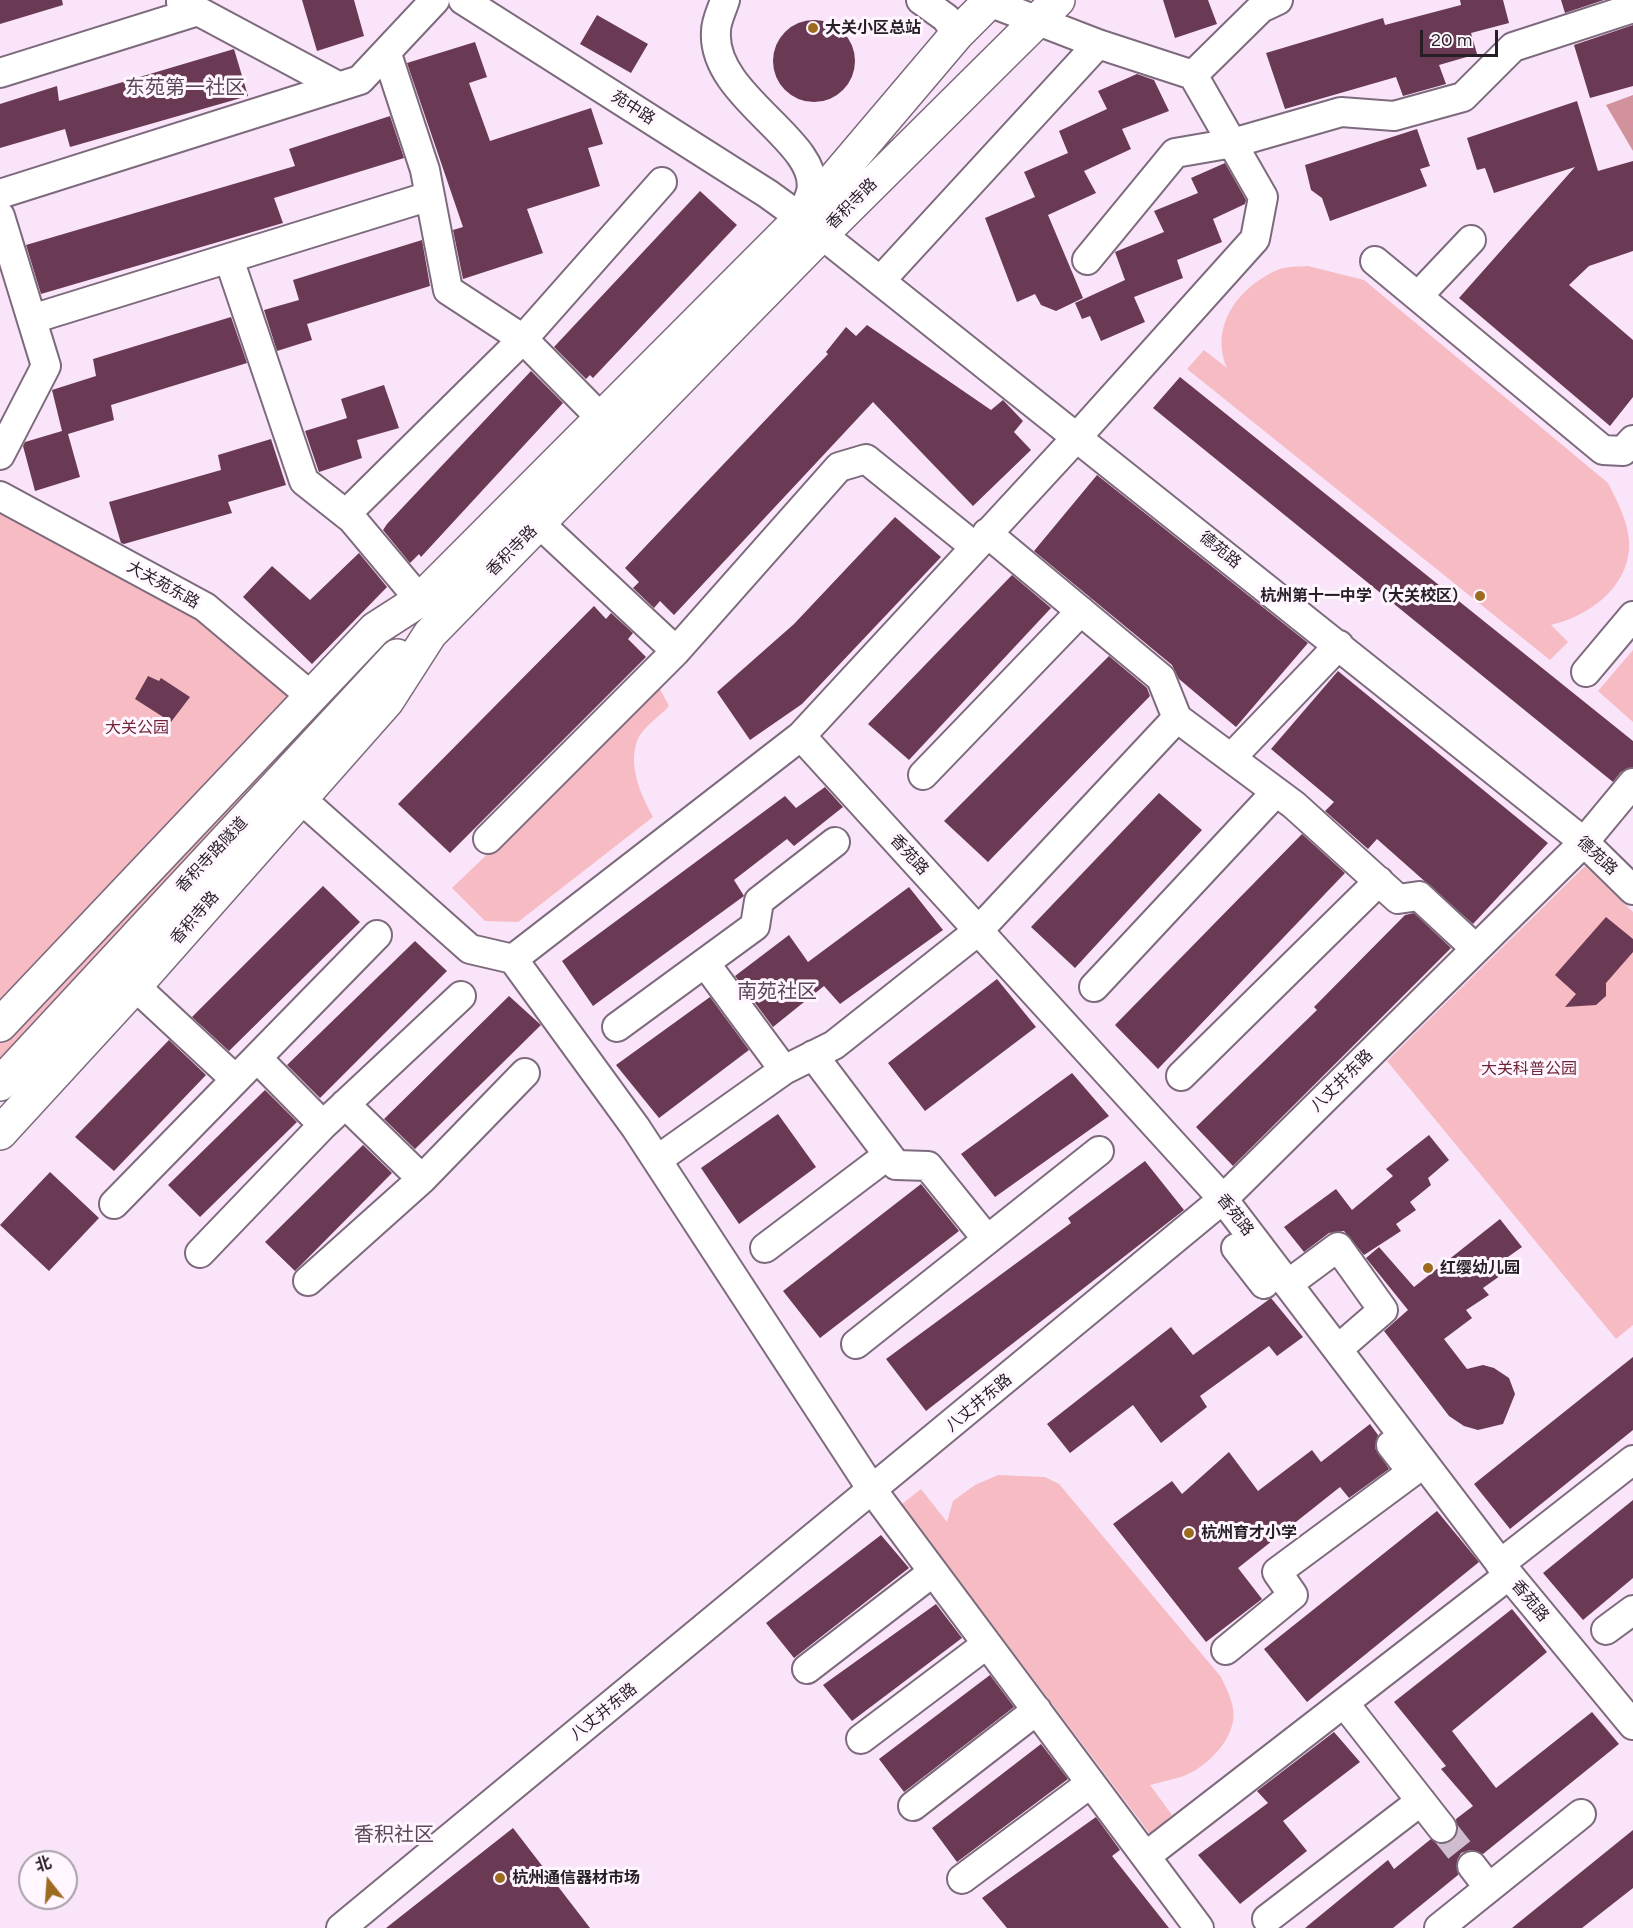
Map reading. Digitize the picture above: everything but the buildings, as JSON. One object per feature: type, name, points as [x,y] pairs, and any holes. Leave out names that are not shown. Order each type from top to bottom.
[{"type":"main road","name":"香积寺路","points":[[0,1133],[135,986],[387,701],[430,634],[540,524],[811,226],[969,11]]},
{"type":"main road","name":"香积寺路","points":[[0,1025],[375,629],[420,600],[600,417],[1048,11]]},
{"type":"main road","name":"香积寺路隧道","points":[[0,1060],[388,645],[420,600]]},
{"type":"main road","name":"香积寺路隧道","points":[[0,1084],[401,651],[430,634]]},
{"type":"street","points":[[0,194],[360,80],[387,54],[435,0]]},
{"type":"street","name":"苑中路","points":[[463,0],[768,194],[811,226]]},
{"type":"street","points":[[725,0],[716,30],[718,54],[727,76],[806,161],[812,190],[811,226]]},
{"type":"street","points":[[513,959],[801,736],[1078,436],[1255,239],[1263,197],[1193,75],[1098,44],[1048,11],[969,11],[921,0]]},
{"type":"street","points":[[1193,75],[1261,8],[1278,0]]},
{"type":"street","points":[[0,73],[188,6],[338,86]]},
{"type":"street","points":[[1088,260],[1176,153],[1233,143],[1341,112],[1394,116],[1463,97],[1514,47],[1633,8]]},
{"type":"street","points":[[880,280],[1098,44]]},
{"type":"street","points":[[387,54],[425,170],[448,290],[523,339],[600,417]]},
{"type":"street","points":[[346,514],[523,339],[662,182]]},
{"type":"street","points":[[18,305],[229,259],[430,196]]},
{"type":"street","points":[[0,216],[18,305],[46,366],[0,455]]},
{"type":"street","name":"德苑路","points":[[811,226],[1078,436],[1584,842],[1633,890]]},
{"type":"street","points":[[1418,296],[1471,240]]},
{"type":"street","points":[[229,259],[304,481],[346,514],[420,600]]},
{"type":"street","points":[[1375,261],[1603,450],[1623,451],[1633,440]]},
{"type":"street","points":[[488,839],[676,651],[839,468],[866,459],[1081,611],[1161,678],[1177,718],[1276,792],[1398,899],[1419,896],[1476,949]]},
{"type":"street","name":"大关苑东路","points":[[0,496],[205,607],[312,697]]},
{"type":"street","points":[[540,524],[676,651]]},
{"type":"street","points":[[923,775],[1081,611]]},
{"type":"street","points":[[1586,672],[1633,616]]},
{"type":"street","points":[[1231,758],[1338,645]]},
{"type":"street","points":[[657,1160],[784,1070],[834,1045],[978,931],[1177,718]]},
{"type":"street","name":"香苑路","points":[[801,736],[1223,1199],[1288,1284],[1342,1364],[1504,1570],[1633,1725]]},
{"type":"street","name":"八丈井东路","points":[[341,1928],[873,1491],[1223,1199],[1584,842],[1633,783]]},
{"type":"street","points":[[1094,987],[1276,792]]},
{"type":"street","points":[[300,798],[470,949],[513,959],[657,1160],[873,1491],[1199,1928]]},
{"type":"street","points":[[617,1027],[755,926],[759,901],[835,842]]},
{"type":"street","points":[[1181,1076],[1379,881]]},
{"type":"street","points":[[114,1204],[376,935]]},
{"type":"street","points":[[705,963],[784,1070]]},
{"type":"street","points":[[135,986],[235,1079]]},
{"type":"street","points":[[200,1253],[323,1125],[461,996]]},
{"type":"street","points":[[813,1056],[896,1165],[928,1166],[986,1238]]},
{"type":"street","points":[[257,1058],[323,1125]]},
{"type":"street","points":[[308,1281],[422,1179],[525,1073]]},
{"type":"street","points":[[345,1104],[422,1179]]},
{"type":"street","points":[[856,1344],[986,1238],[1099,1151]]},
{"type":"street","points":[[765,1248],[888,1155]]},
{"type":"street","points":[[1226,1650],[1293,1595],[1277,1572],[1412,1472],[1342,1364],[1236,1248]]},
{"type":"street","points":[[1288,1284],[1338,1248],[1383,1310],[1342,1364]]},
{"type":"street","points":[[1146,1856],[1344,1703],[1633,1460]]},
{"type":"street","points":[[807,1669],[933,1572]]},
{"type":"street","points":[[1606,1630],[1633,1610]]},
{"type":"street","points":[[861,1739],[987,1644]]},
{"type":"street","points":[[1344,1703],[1442,1828]]},
{"type":"street","points":[[913,1806],[1037,1710]]},
{"type":"street","points":[[962,1879],[1091,1783]]},
{"type":"street","points":[[1266,1919],[1420,1800]]},
{"type":"street","points":[[1454,1924],[1481,1877],[1581,1814]]},
{"type":"green space","points":[[1308,266],[1364,280],[1608,483],[1621,510],[1628,532],[1628,556],[1624,571],[1606,596],[1594,606],[1566,621],[1551,625],[1568,642],[1550,660],[1187,369],[1204,350],[1227,368],[1222,352],[1222,337],[1225,322],[1241,296],[1252,285],[1280,269]]},
{"type":"green space","name":"大关公园","points":[[0,496],[205,607],[351,706],[0,1060]]},
{"type":"green space","points":[[1633,650],[1633,722],[1598,691]]},
{"type":"green space","points":[[660,689],[669,706],[639,736],[634,761],[640,790],[653,817],[518,922],[485,921],[452,888]]},
{"type":"green space","name":"大关科普公园","points":[[1585,866],[1633,912],[1633,1325],[1616,1339],[1387,1061]]},
{"type":"green space","points":[[998,1475],[1045,1477],[1059,1484],[1221,1677],[1228,1693],[1234,1715],[1231,1730],[1221,1747],[1207,1762],[1190,1773],[1150,1785],[1172,1815],[1150,1834],[902,1504],[921,1489],[947,1522],[953,1501],[975,1485]]},
{"type":"shaded area","points":[[1633,95],[1633,151],[1606,105]]},
{"type":"tunnel","points":[[1442,1828],[1472,1866]]},
{"type":"place","name":"大关小区总站","points":[[813,28]]},
{"type":"place","name":"杭州第十一中学（大关校区）","points":[[1480,596]]},
{"type":"place","name":"红缨幼儿园","points":[[1428,1268]]},
{"type":"place","name":"杭州育才小学","points":[[1189,1533]]},
{"type":"place","name":"杭州通信器材市场","points":[[500,1878]]},
{"type":"district","name":"东苑第一社区","points":[[185,88]]},
{"type":"district","name":"南苑社区","points":[[777,992]]},
{"type":"district","name":"香积社区","points":[[394,1835]]}]
